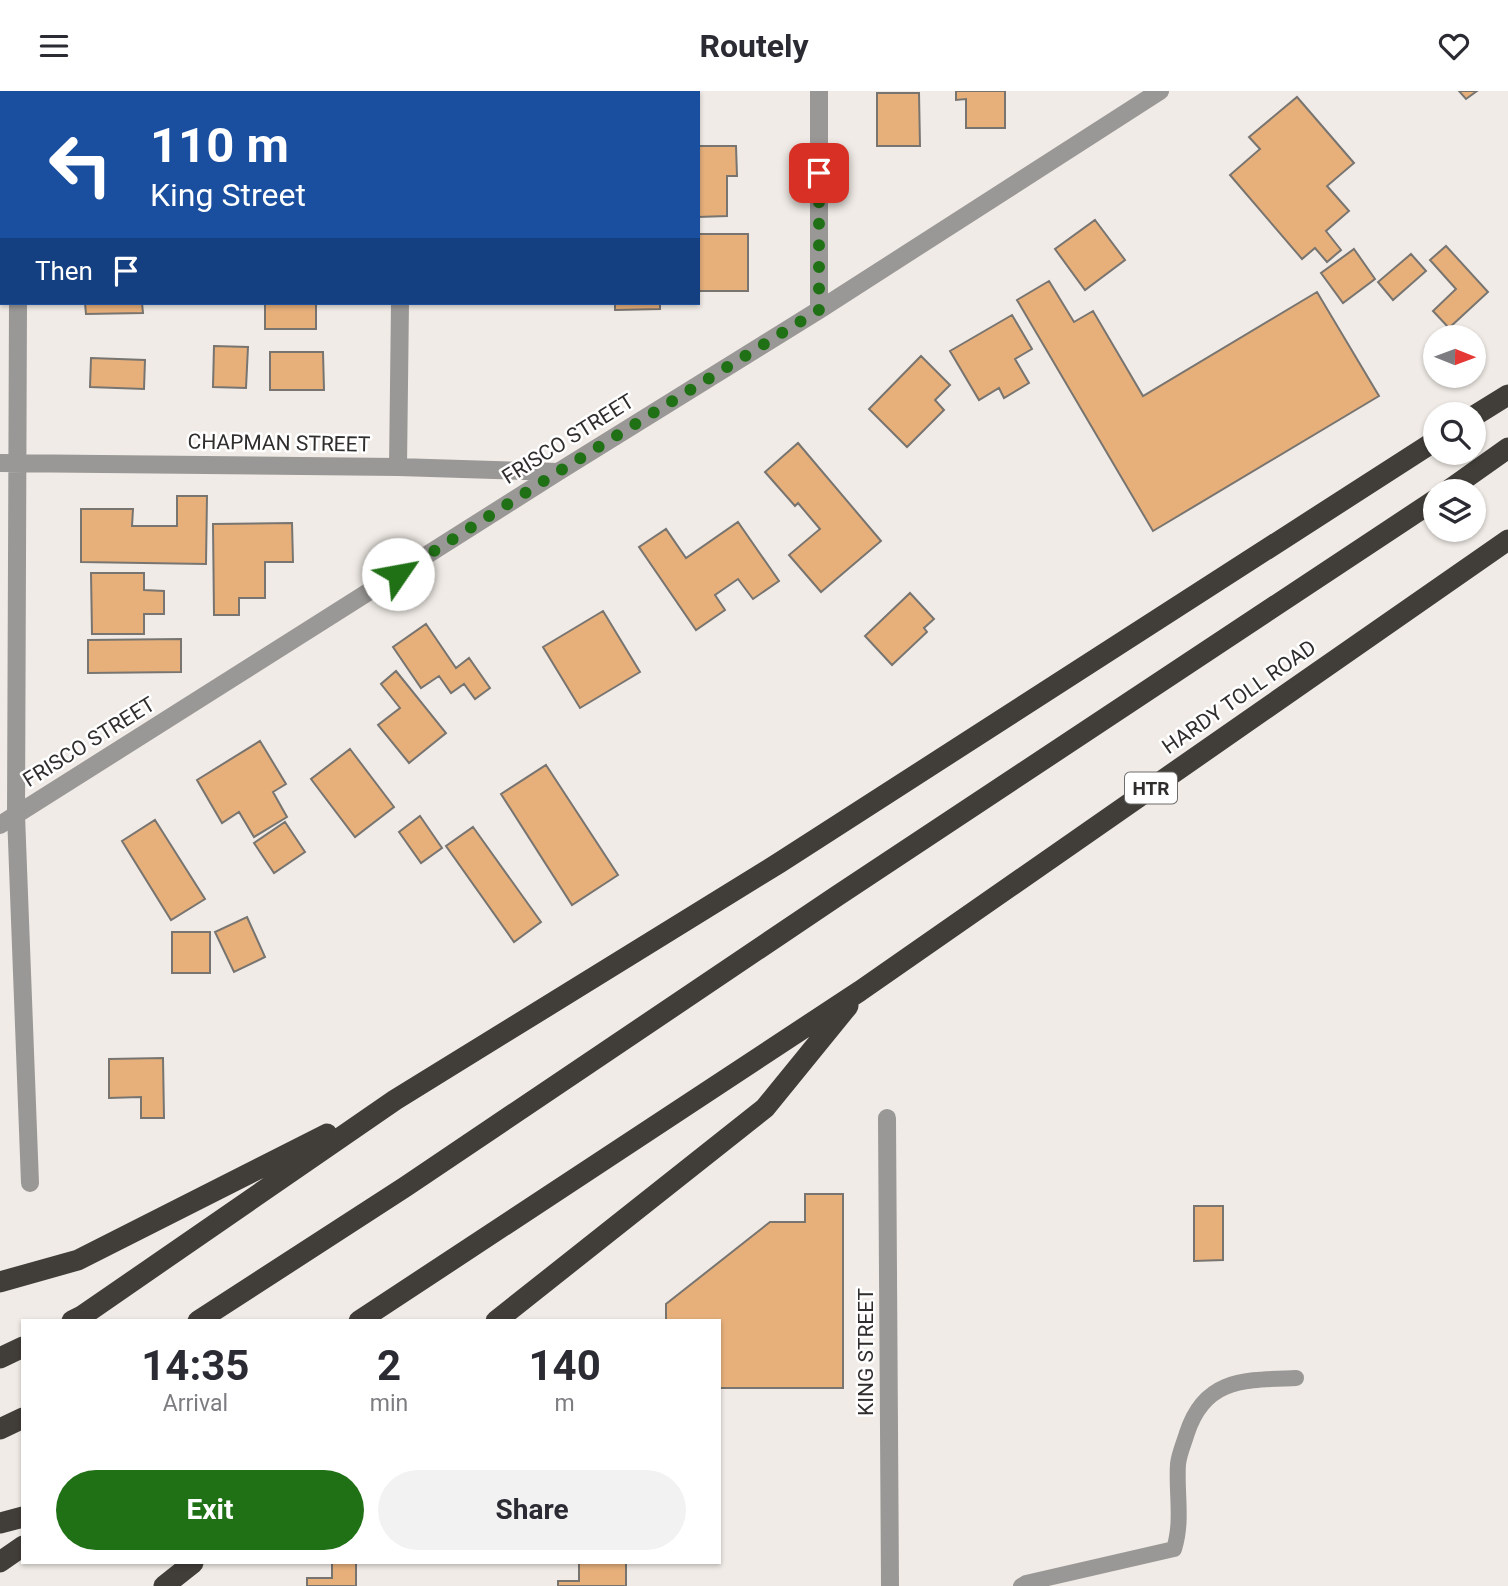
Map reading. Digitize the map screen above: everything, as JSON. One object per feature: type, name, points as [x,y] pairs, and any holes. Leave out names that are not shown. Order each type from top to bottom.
[{"type":"highway","points":[[1486,409],[1508,395]]},
{"type":"highway","points":[[1464,479],[1508,448]]},
{"type":"highway","points":[[77,1319],[395,1100],[779,863],[1423,449]]},
{"type":"highway","points":[[201,1319],[405,1187],[814,911],[1423,508]]},
{"type":"highway","name":"HARDY TOLL ROAD","points":[[860,991],[1508,540]]},
{"type":"highway","points":[[362,1319],[860,991]]},
{"type":"highway","points":[[499,1319],[765,1108],[860,991]]},
{"type":"highway","points":[[0,1282],[78,1260],[395,1100]]},
{"type":"highway","points":[[0,1358],[21,1348]]},
{"type":"highway","points":[[0,1429],[21,1419]]},
{"type":"highway","points":[[0,1523],[21,1518]]},
{"type":"highway","points":[[0,1562],[21,1547]]},
{"type":"highway","points":[[164,1586],[192,1564]]},
{"type":"street","points":[[819,91],[819,310]]},
{"type":"street","name":"FRISCO STREET","points":[[0,825],[819,310],[1160,91]]},
{"type":"street","points":[[18,305],[9,463],[16,815],[30,1183]]},
{"type":"street","points":[[398,467],[400,305]]},
{"type":"street","name":"CHAPMAN STREET","points":[[9,463],[398,467],[558,472]]},
{"type":"street","name":"KING STREET","points":[[887,1118],[890,1586]]},
{"type":"lane","points":[[1021,1586],[1174,1549],[1179,1535],[1178,1462],[1192,1418],[1199,1407],[1209,1395],[1226,1385],[1260,1379],[1296,1378]]},
{"type":"building","points":[[956,91],[1005,91],[1005,128],[966,128],[966,99],[956,100]]},
{"type":"building","points":[[1459,91],[1477,91],[1466,99]]},
{"type":"building","points":[[877,93],[919,93],[920,146],[877,146]]},
{"type":"building","points":[[1297,97],[1354,163],[1327,186],[1349,211],[1326,231],[1341,250],[1327,262],[1315,248],[1302,259],[1230,175],[1260,149],[1249,137]]},
{"type":"building","points":[[700,146],[736,146],[737,176],[727,176],[727,216],[700,217]]},
{"type":"building","points":[[1095,220],[1125,260],[1085,290],[1055,249]]},
{"type":"building","points":[[700,234],[748,234],[748,291],[700,291]]},
{"type":"building","points":[[1446,246],[1488,292],[1452,325],[1446,325],[1433,311],[1456,289],[1430,260]]},
{"type":"building","points":[[1354,249],[1375,279],[1343,303],[1321,273]]},
{"type":"building","points":[[1411,254],[1426,271],[1393,300],[1378,282]]},
{"type":"building","points":[[1049,281],[1074,322],[1093,311],[1143,396],[1317,292],[1379,396],[1153,531],[1017,300]]},
{"type":"building","points":[[85,305],[142,305],[143,313],[86,314]]},
{"type":"building","points":[[265,305],[316,305],[316,329],[265,329]]},
{"type":"building","points":[[615,305],[660,305],[660,309],[615,310]]},
{"type":"building","points":[[1012,315],[1032,349],[1015,359],[1029,383],[1004,398],[999,388],[979,400],[950,351]]},
{"type":"building","points":[[214,346],[248,347],[246,388],[213,387]]},
{"type":"building","points":[[270,352],[323,352],[324,390],[270,390]]},
{"type":"building","points":[[921,356],[950,385],[935,400],[944,410],[907,447],[869,409]]},
{"type":"building","points":[[91,358],[145,360],[144,389],[90,387]]},
{"type":"building","points":[[798,443],[881,541],[821,592],[789,555],[820,529],[798,503],[795,506],[765,472]]},
{"type":"building","points":[[177,496],[207,496],[206,564],[81,562],[81,509],[133,509],[132,526],[177,526]]},
{"type":"building","points":[[738,522],[779,581],[753,599],[738,579],[715,595],[725,610],[696,630],[639,547],[666,529],[686,558]]},
{"type":"building","points":[[292,523],[293,562],[265,562],[265,598],[239,598],[239,615],[214,615],[213,524]]},
{"type":"building","points":[[91,573],[144,573],[144,590],[164,591],[164,614],[144,614],[144,634],[92,634]]},
{"type":"building","points":[[910,593],[934,619],[924,628],[927,632],[892,665],[865,636]]},
{"type":"building","points":[[603,611],[640,672],[580,708],[543,647]]},
{"type":"building","points":[[426,624],[456,668],[469,658],[490,688],[475,699],[464,684],[451,693],[439,676],[421,688],[393,647]]},
{"type":"building","points":[[181,639],[181,672],[88,673],[88,640]]},
{"type":"building","points":[[396,671],[446,733],[409,763],[378,725],[400,708],[381,684]]},
{"type":"building","points":[[260,741],[286,784],[273,792],[287,817],[254,837],[239,812],[222,823],[197,780]]},
{"type":"building","points":[[350,749],[394,807],[355,837],[311,779]]},
{"type":"building","points":[[546,765],[618,875],[572,905],[501,794]]},
{"type":"building","points":[[420,816],[442,848],[421,863],[399,832]]},
{"type":"building","points":[[155,820],[205,899],[171,920],[122,841]]},
{"type":"building","points":[[285,822],[305,852],[274,873],[254,843]]},
{"type":"building","points":[[473,827],[541,922],[514,942],[446,846]]},
{"type":"building","points":[[247,917],[265,957],[234,972],[215,932]]},
{"type":"building","points":[[172,932],[210,932],[210,973],[172,973]]},
{"type":"building","points":[[163,1058],[164,1118],[141,1118],[141,1097],[109,1098],[109,1059]]},
{"type":"building","points":[[805,1194],[843,1194],[843,1388],[721,1388],[721,1319],[666,1319],[666,1304],[770,1222],[805,1222]]},
{"type":"building","points":[[1194,1206],[1223,1206],[1223,1260],[1194,1261]]},
{"type":"building","points":[[332,1564],[356,1564],[356,1586],[307,1586],[307,1578],[332,1578]]},
{"type":"building","points":[[579,1564],[626,1564],[626,1586],[558,1586],[558,1581],[579,1581]]},
{"type":"route","points":[[398,574],[819,310],[819,173]]}]
